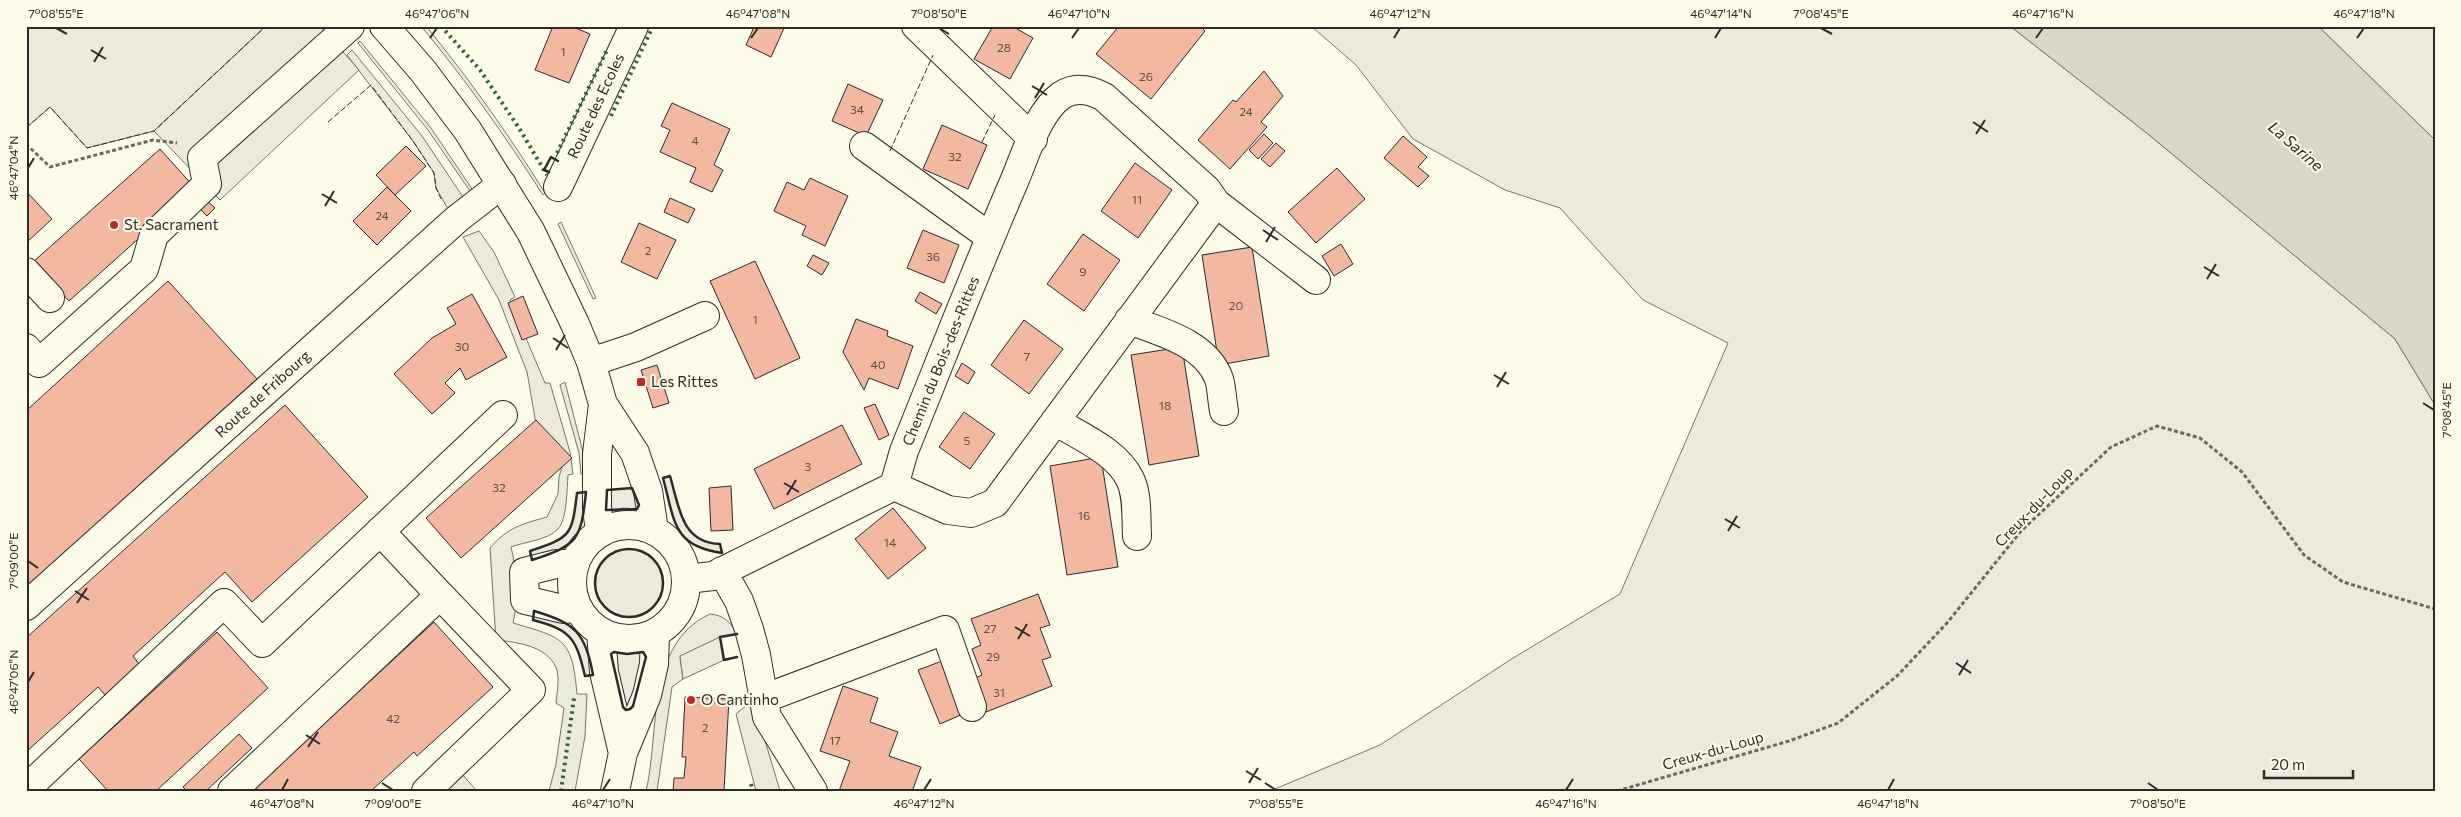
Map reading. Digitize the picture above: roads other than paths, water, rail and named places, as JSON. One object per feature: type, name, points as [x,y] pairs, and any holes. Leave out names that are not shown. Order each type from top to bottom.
[{"type":"street","points":[[26,348],[39,363],[144,269],[154,235],[207,184],[202,158],[350,26]]},
{"type":"street","points":[[384,26],[423,71],[468,131],[531,232],[591,362],[603,404],[635,453],[648,491],[654,530]]},
{"type":"street","name":"Route des Ecoles","points":[[558,187],[634,26]]},
{"type":"street","points":[[916,26],[1033,139]]},
{"type":"street","name":"Chemin du Bois-des-Rittes","points":[[894,486],[904,451],[990,237],[1041,118],[1062,94],[1091,89],[1104,97],[1207,190],[1216,203],[1316,280]]},
{"type":"street","points":[[864,146],[990,237]]},
{"type":"street","name":"Route de Fribourg","points":[[26,606],[457,219],[502,184]]},
{"type":"street","points":[[687,579],[713,576],[894,486],[948,510],[971,513],[994,503],[1216,203]]},
{"type":"street","points":[[26,272],[50,298]]},
{"type":"street","points":[[591,362],[636,347],[704,316]]},
{"type":"street","points":[[1129,320],[1186,343],[1204,357],[1219,379],[1224,411]]},
{"type":"street","points":[[600,532],[597,508],[597,454],[603,404]]},
{"type":"street","points":[[26,789],[224,603],[262,643],[503,416]]},
{"type":"street","points":[[1055,421],[1116,459],[1131,480],[1136,506],[1137,536]]},
{"type":"street","points":[[628,524],[654,530],[668,539],[678,551],[684,564],[687,579],[686,593],[681,608],[670,624],[655,634],[626,640],[601,632],[588,622],[577,608],[573,596],[572,578],[574,564],[583,548],[600,532],[628,524]]},
{"type":"street","points":[[380,531],[530,690],[426,791]]},
{"type":"street","points":[[574,564],[556,564],[524,572],[525,600],[562,609],[577,608]]},
{"type":"street","points":[[722,571],[739,601],[749,629],[756,655],[767,717],[813,791]]},
{"type":"street","points":[[232,791],[440,595]]},
{"type":"street","points":[[763,699],[945,630],[972,707]]},
{"type":"street","points":[[601,632],[604,672],[623,753]]},
{"type":"street","points":[[615,791],[623,753],[647,695],[654,664],[655,634]]},
{"type":"water","name":"La Sarine","points":[[2010,26],[2318,26],[2435,140],[2435,405],[2395,339],[2148,134]]},
{"type":"place","name":"St. Sacrament","points":[[114,225]]},
{"type":"place","name":"Les Rittes","points":[[641,382]]},
{"type":"place","name":"O Cantinho","points":[[691,700]]}]
